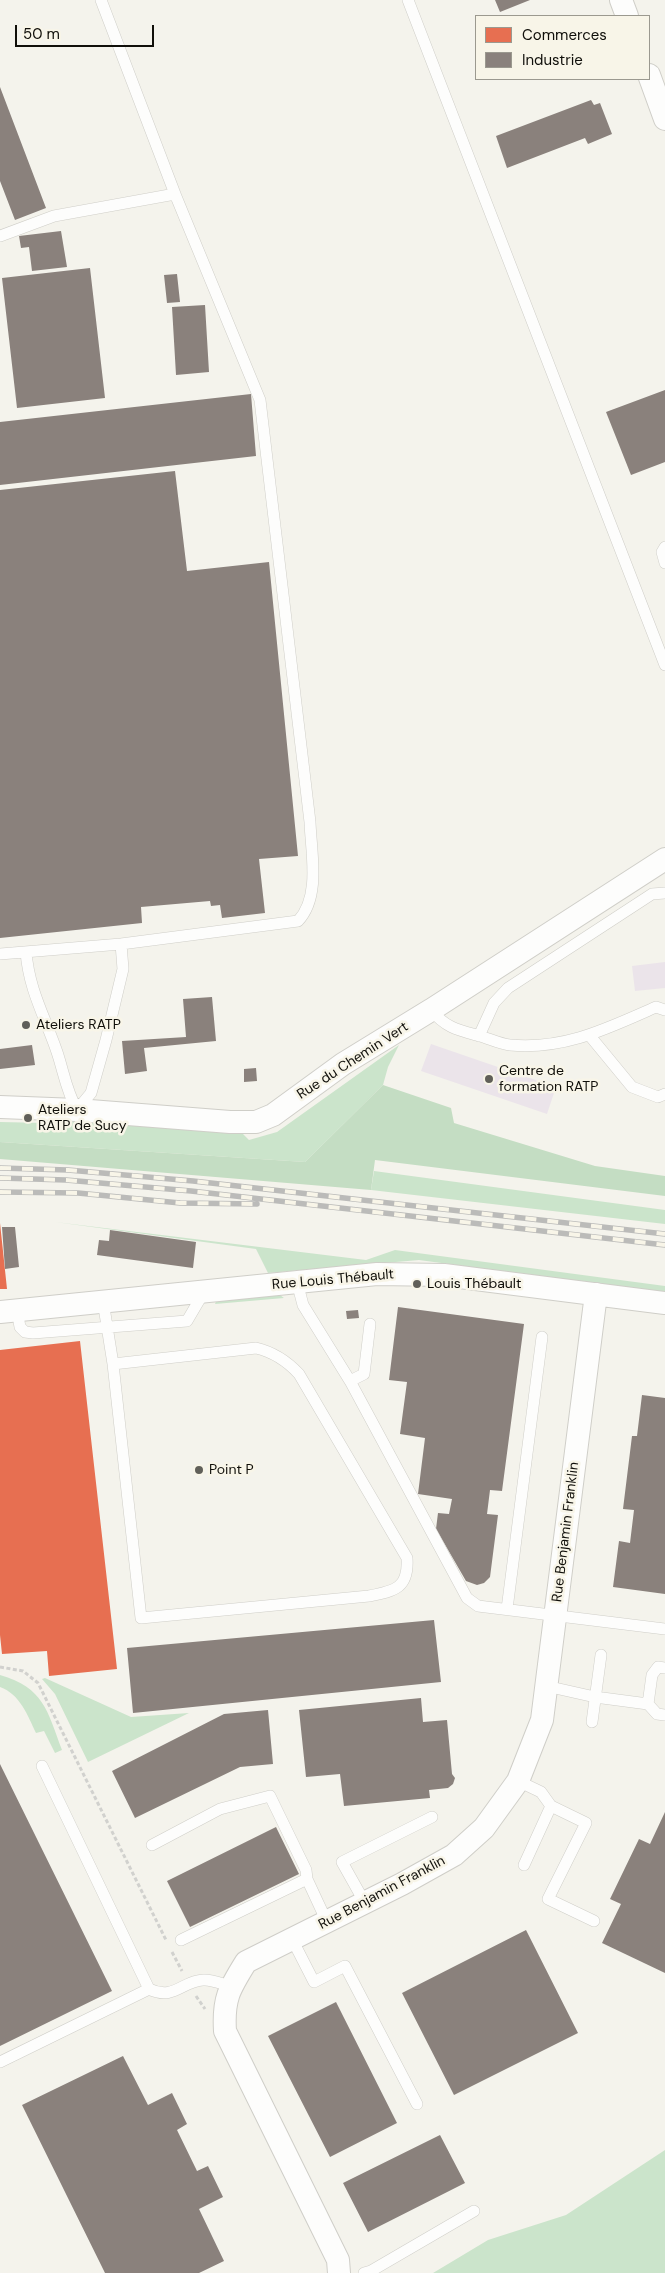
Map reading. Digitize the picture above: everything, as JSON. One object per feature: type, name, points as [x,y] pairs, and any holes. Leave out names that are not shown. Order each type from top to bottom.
[{"type":"street","points":[[650,78],[665,119]]},
{"type":"street","name":"Rue du Chemin Vert","points":[[0,1107],[77,1110],[230,1122],[256,1122],[273,1115],[343,1064],[432,1010],[665,859]]},
{"type":"street","name":"Rue Louis Thébault","points":[[9,1311],[377,1274],[444,1275],[665,1303]]},
{"type":"street","name":"Rue Benjamin Franklin","points":[[339,2273],[338,2260],[225,2031],[224,2010],[230,1986],[246,1962],[365,1903],[454,1855],[484,1828],[518,1781],[542,1720],[596,1294]]},
{"type":"lane","points":[[0,954],[121,944],[298,921],[305,913],[312,884],[310,822],[260,400],[175,194],[101,0]]},
{"type":"lane","points":[[408,0],[665,665]]},
{"type":"lane","points":[[0,236],[54,216],[175,194]]},
{"type":"lane","points":[[665,546],[662,552],[665,563]]},
{"type":"lane","points":[[479,1036],[494,1003],[508,988],[652,894],[665,893]]},
{"type":"lane","points":[[26,952],[33,994],[57,1053],[67,1092],[77,1110],[91,1093],[106,1040],[122,969],[121,944]]},
{"type":"lane","points":[[432,1010],[440,1021],[454,1029],[509,1045],[557,1044],[590,1036],[656,1007],[665,1010]]},
{"type":"lane","points":[[590,1036],[632,1087],[658,1097],[665,1094]]},
{"type":"lane","points":[[297,1282],[303,1305],[350,1381],[467,1598],[478,1606],[665,1629]]},
{"type":"lane","points":[[9,1311],[20,1328],[25,1332],[33,1333],[187,1321],[205,1291]]},
{"type":"lane","points":[[103,1301],[113,1364],[141,1618],[386,1593],[397,1590],[403,1582],[408,1569],[407,1558],[299,1374],[281,1358],[268,1351],[256,1348],[113,1364]]},
{"type":"lane","points":[[350,1381],[364,1374],[370,1324]]},
{"type":"lane","points":[[507,1609],[542,1337]]},
{"type":"lane","points":[[592,1722],[601,1655]]},
{"type":"lane","points":[[648,1704],[652,1675],[658,1667],[665,1668]]},
{"type":"lane","points":[[546,1686],[595,1697],[648,1704],[657,1714],[665,1715]]},
{"type":"lane","points":[[42,1766],[149,1989],[159,1993],[181,1989],[188,1984],[203,1979],[230,1986]]},
{"type":"lane","points":[[518,1781],[541,1792],[552,1806],[586,1823],[548,1899],[594,1921]]},
{"type":"lane","points":[[152,1844],[220,1809],[270,1796],[306,1870],[307,1879],[327,1922]]},
{"type":"lane","points":[[524,1865],[552,1806]]},
{"type":"lane","points":[[365,1903],[342,1862],[432,1817]]},
{"type":"lane","points":[[181,1940],[307,1879]]},
{"type":"lane","points":[[292,1940],[314,1982],[345,1966],[417,2104]]},
{"type":"lane","points":[[0,2062],[149,1989]]},
{"type":"lane","points":[[364,2273],[371,2271],[474,2211]]},
{"type":"path","points":[[0,1667],[23,1671],[32,1676],[43,1692],[188,1984],[207,2012]]},
{"type":"green space","points":[[399,1045],[388,1067],[383,1085],[305,1162],[0,1142],[0,1122],[46,1123],[47,1117],[243,1134],[249,1140],[277,1132]]},
{"type":"green space","points":[[383,1085],[451,1108],[454,1123],[595,1166],[665,1176],[665,1196],[375,1160],[371,1190],[0,1159],[0,1142],[305,1162]]},
{"type":"green space","points":[[374,1171],[665,1210],[665,1224],[371,1190]]},
{"type":"green space","points":[[55,1222],[366,1260],[395,1250],[665,1286],[665,1293],[419,1260],[268,1273],[256,1249]]},
{"type":"green space","points":[[277,1293],[284,1298],[215,1304],[217,1299]]},
{"type":"green space","points":[[0,1675],[15,1680],[26,1687],[42,1702],[62,1750],[55,1753],[44,1731],[36,1733],[18,1700],[7,1690],[0,1687]]},
{"type":"green space","points":[[45,1678],[131,1717],[189,1713],[88,1762],[55,1694],[42,1679]]},
{"type":"green space","points":[[665,2150],[665,2273],[433,2273],[488,2240],[566,2215]]},
{"type":"building: Commerces","points":[[0,1223],[7,1289],[0,1289]]},
{"type":"building: Commerces","points":[[80,1341],[117,1669],[49,1676],[47,1651],[2,1654],[0,1635],[0,1350]]},
{"type":"building: Industrie","points":[[495,0],[530,0],[500,12]]},
{"type":"building: Industrie","points":[[0,87],[46,208],[15,220],[0,181]]},
{"type":"building: Industrie","points":[[591,100],[594,105],[600,103],[612,134],[588,144],[585,138],[507,168],[496,136]]},
{"type":"building: Industrie","points":[[61,231],[67,267],[32,271],[29,247],[21,248],[19,236]]},
{"type":"building: Industrie","points":[[90,268],[105,398],[17,408],[2,278]]},
{"type":"building: Industrie","points":[[177,274],[180,302],[167,303],[164,275]]},
{"type":"building: Industrie","points":[[205,305],[209,372],[176,375],[172,307]]},
{"type":"building: Industrie","points":[[665,390],[665,462],[631,475],[606,412]]},
{"type":"building: Industrie","points":[[251,394],[256,456],[0,485],[0,422]]},
{"type":"building: Industrie","points":[[175,471],[187,571],[269,562],[298,856],[259,859],[265,913],[222,918],[220,905],[211,906],[210,901],[141,907],[142,923],[0,938],[0,490]]},
{"type":"building: Industrie","points":[[212,997],[216,1041],[144,1048],[147,1071],[125,1074],[122,1041],[186,1037],[183,999]]},
{"type":"building: Industrie","points":[[32,1045],[35,1065],[0,1069],[0,1049]]},
{"type":"building: Industrie","points":[[256,1068],[257,1081],[244,1082],[244,1069]]},
{"type":"building: Industrie","points":[[2,1227],[15,1227],[19,1267],[5,1269]]},
{"type":"building: Industrie","points":[[110,1230],[196,1242],[193,1268],[97,1255],[99,1240],[109,1241]]},
{"type":"building: Industrie","points":[[398,1307],[524,1324],[502,1491],[490,1490],[487,1514],[498,1515],[490,1577],[484,1583],[477,1585],[466,1581],[436,1529],[438,1513],[449,1514],[452,1499],[418,1494],[425,1438],[400,1434],[407,1382],[389,1380]]},
{"type":"building: Industrie","points":[[358,1310],[359,1318],[347,1319],[346,1311]]},
{"type":"building: Industrie","points":[[642,1395],[665,1398],[665,1594],[613,1587],[619,1541],[630,1543],[634,1510],[623,1509],[632,1436],[637,1436]]},
{"type":"building: Industrie","points":[[434,1620],[441,1682],[133,1713],[127,1648]]},
{"type":"building: Industrie","points":[[421,1698],[423,1722],[447,1720],[452,1774],[455,1778],[453,1784],[448,1788],[429,1790],[430,1798],[344,1806],[340,1774],[306,1777],[299,1710]]},
{"type":"building: Industrie","points":[[268,1710],[273,1764],[240,1767],[135,1818],[112,1771],[224,1714]]},
{"type":"building: Industrie","points":[[0,1764],[112,1991],[0,2046]]},
{"type":"building: Industrie","points":[[665,1812],[665,1973],[602,1943],[621,1904],[610,1899],[639,1839],[650,1844]]},
{"type":"building: Industrie","points":[[276,1827],[299,1874],[190,1927],[167,1881]]},
{"type":"building: Industrie","points":[[526,1930],[578,2033],[454,2095],[402,1993]]},
{"type":"building: Industrie","points":[[336,2002],[397,2123],[330,2157],[268,2036]]},
{"type":"building: Industrie","points":[[123,2056],[148,2105],[172,2093],[187,2124],[177,2130],[197,2171],[208,2166],[223,2197],[199,2209],[224,2261],[199,2273],[105,2273],[22,2105]]},
{"type":"building: Industrie","points":[[440,2135],[465,2183],[368,2232],[343,2183]]},
{"type":"building: Autres","points":[[665,962],[665,988],[635,991],[632,966]]},
{"type":"building: Autres","name":"Centre de formation RATP","points":[[431,1044],[556,1087],[547,1114],[421,1071]]},
{"type":"railway","points":[[0,1168],[68,1170],[193,1181],[665,1234]]},
{"type":"railway","points":[[0,1178],[66,1180],[191,1191],[665,1245]]},
{"type":"railway","points":[[0,1192],[78,1193],[180,1203],[257,1204]]},
{"type":"place","name":"Ateliers RATP","points":[[26,1025]]},
{"type":"place","name":"Centre de formation RATP","points":[[489,1079]]},
{"type":"place","name":"Ateliers RATP de Sucy","points":[[28,1118]]},
{"type":"place","name":"Louis Thébault","points":[[417,1284]]},
{"type":"place","name":"Point P","points":[[199,1470]]}]
